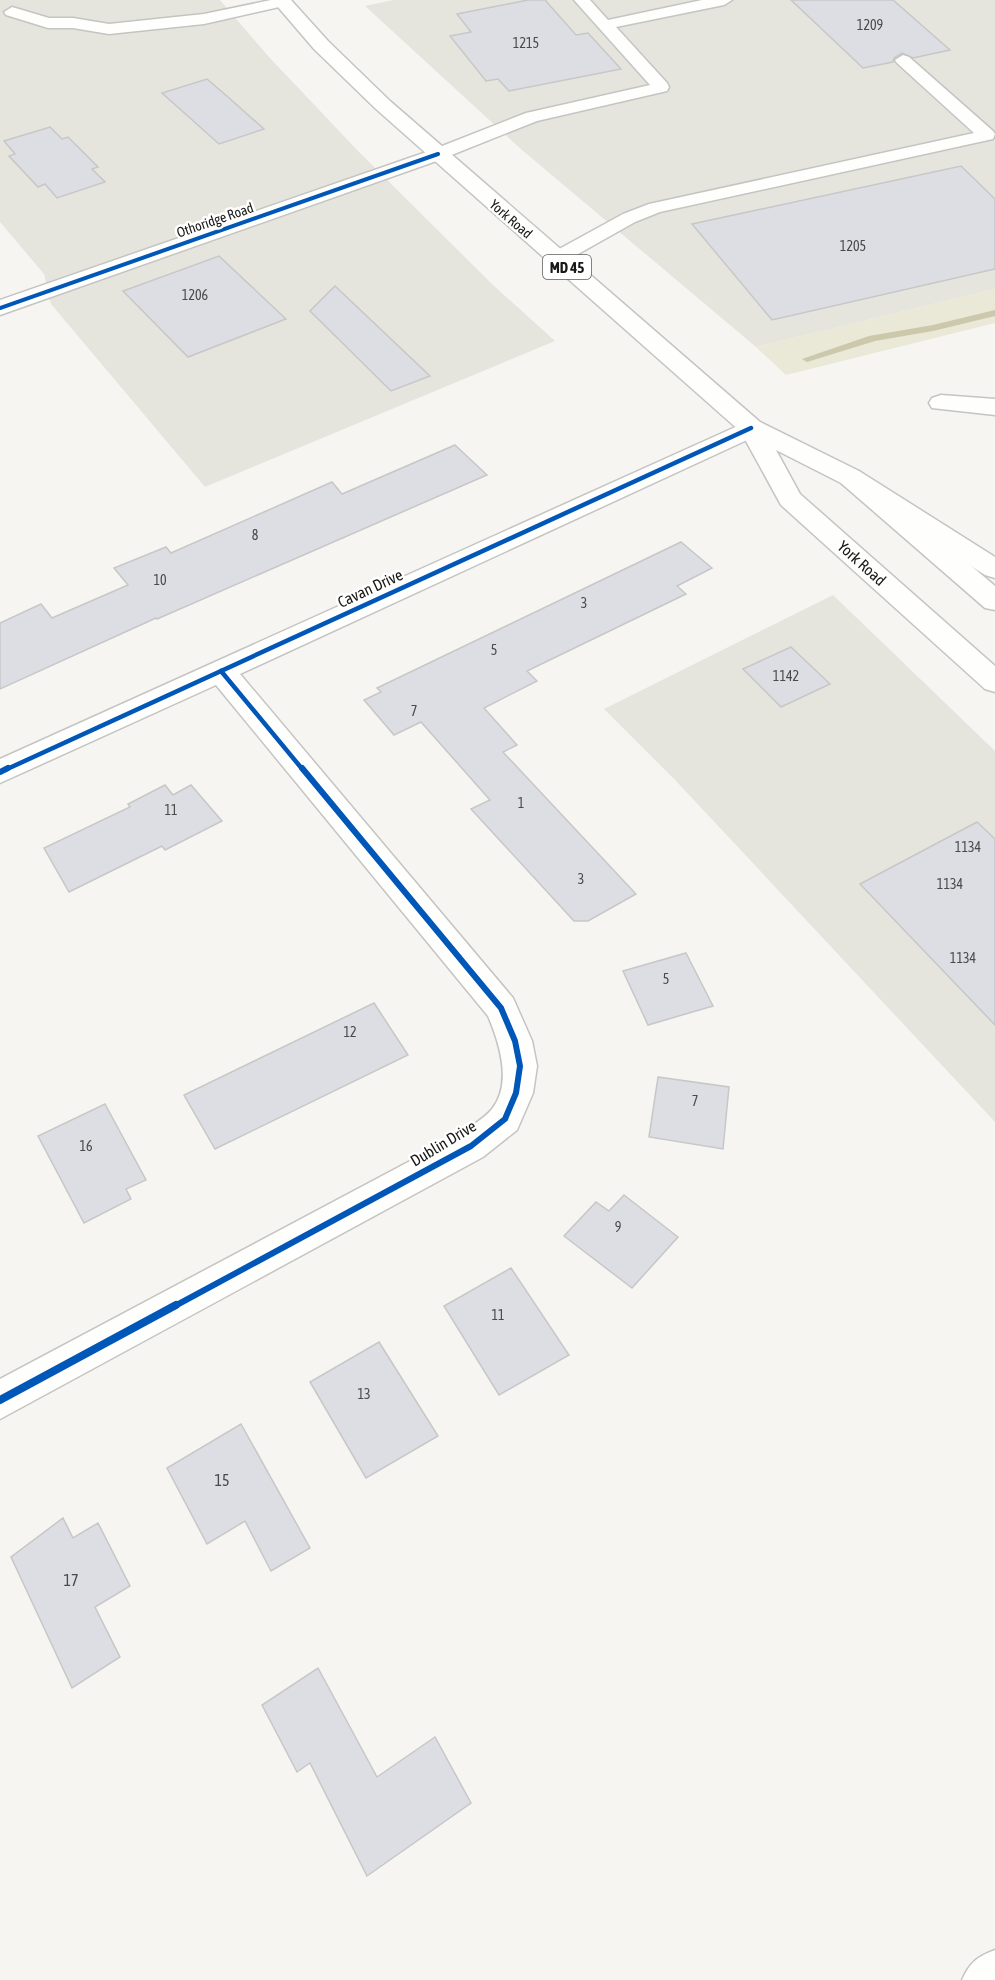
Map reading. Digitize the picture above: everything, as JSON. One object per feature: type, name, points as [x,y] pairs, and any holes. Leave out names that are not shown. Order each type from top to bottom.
[{"type":"main road","name":"York Road","points":[[286,1],[345,70],[751,428],[850,477],[995,601]]},
{"type":"main road","name":"Othoridge Road","points":[[0,308],[438,154]]},
{"type":"main road","points":[[941,403],[995,407]]},
{"type":"main road","name":"York Road","points":[[751,428],[790,499],[995,682]]},
{"type":"main road","name":"Cavan Drive","points":[[0,772],[751,428]]},
{"type":"main road","points":[[850,477],[995,568]]},
{"type":"main road","name":"Dublin Drive","points":[[0,1400],[471,1146],[505,1119],[516,1093],[520,1066],[515,1041],[501,1008],[220,671]]},
{"type":"main road","points":[[986,1980],[995,1973]]},
{"type":"lane","points":[[6,15],[32,0]]},
{"type":"lane","points":[[438,154],[532,117],[661,87],[582,0]]},
{"type":"lane","points":[[605,25],[724,0]]},
{"type":"lane","points":[[6,15],[48,23],[73,23],[109,29],[204,19],[286,1]]},
{"type":"lane","points":[[557,258],[629,218],[655,208],[987,135],[903,60]]},
{"type":"shaded area","points":[[0,0],[220,0],[269,57],[358,151],[494,286],[555,341],[205,487],[51,304],[44,274],[0,222]]},
{"type":"shaded area","points":[[393,0],[995,0],[995,289],[756,347],[522,150],[365,6]]},
{"type":"shaded area","points":[[995,289],[995,323],[786,375],[756,347]]},
{"type":"shaded area","points":[[833,595],[995,751],[995,1122],[676,781],[604,709]]},
{"type":"building","points":[[528,0],[545,0],[576,35],[588,33],[621,69],[509,91],[498,79],[486,81],[450,36],[471,32],[457,14]]},
{"type":"building","points":[[791,0],[893,0],[950,50],[913,58],[902,53],[894,58],[893,62],[863,68]]},
{"type":"building","points":[[207,79],[264,129],[219,144],[162,93]]},
{"type":"building","points":[[50,127],[62,139],[68,137],[98,167],[92,169],[105,182],[57,198],[45,184],[38,187],[9,156],[15,154],[4,141]]},
{"type":"building","points":[[961,166],[995,199],[995,269],[772,320],[692,224]]},
{"type":"building","points":[[219,256],[286,319],[188,357],[123,291]]},
{"type":"building","points":[[335,286],[430,376],[391,391],[310,311]]},
{"type":"building","points":[[455,445],[487,475],[156,618],[0,689],[0,623],[41,604],[52,618],[128,585],[114,568],[166,547],[171,553],[332,482],[342,494]]},
{"type":"building","points":[[681,542],[712,568],[677,586],[686,594],[527,671],[537,681],[484,708],[517,745],[503,752],[636,894],[588,921],[574,921],[471,809],[490,800],[421,722],[394,735],[364,700],[381,692],[377,688]]},
{"type":"building","points":[[791,647],[830,684],[781,707],[743,669]]},
{"type":"building","points":[[165,785],[173,795],[191,785],[222,821],[165,850],[162,846],[69,892],[44,848],[130,807],[128,804]]},
{"type":"building","points":[[977,822],[995,839],[995,1025],[860,884]]},
{"type":"building","points":[[686,953],[713,1006],[648,1025],[623,971]]},
{"type":"building","points":[[374,1003],[408,1055],[215,1149],[184,1095]]},
{"type":"building","points":[[658,1077],[729,1087],[723,1149],[649,1137]]},
{"type":"building","points":[[105,1104],[146,1180],[126,1189],[131,1199],[84,1223],[38,1136]]},
{"type":"building","points":[[624,1195],[678,1237],[632,1288],[564,1236],[596,1202],[609,1211]]},
{"type":"building","points":[[511,1268],[569,1355],[499,1395],[444,1306]]},
{"type":"building","points":[[379,1342],[438,1436],[366,1478],[310,1382]]},
{"type":"building","points":[[241,1424],[310,1548],[271,1571],[245,1521],[207,1544],[167,1468]]},
{"type":"building","points":[[63,1518],[73,1538],[98,1523],[130,1586],[95,1607],[120,1657],[72,1688],[11,1557]]},
{"type":"building","points":[[318,1668],[377,1777],[435,1737],[471,1803],[367,1876],[310,1763],[297,1772],[262,1705]]},
{"type":"waterway","points":[[807,359],[873,338],[933,328],[995,313]]},
{"type":"cycle path","points":[[0,308],[438,154]]},
{"type":"cycle path","points":[[0,772],[751,428]]},
{"type":"cycle path","points":[[0,1400],[471,1146],[505,1119],[516,1093],[520,1066],[515,1041],[501,1008],[221,671]]}]
